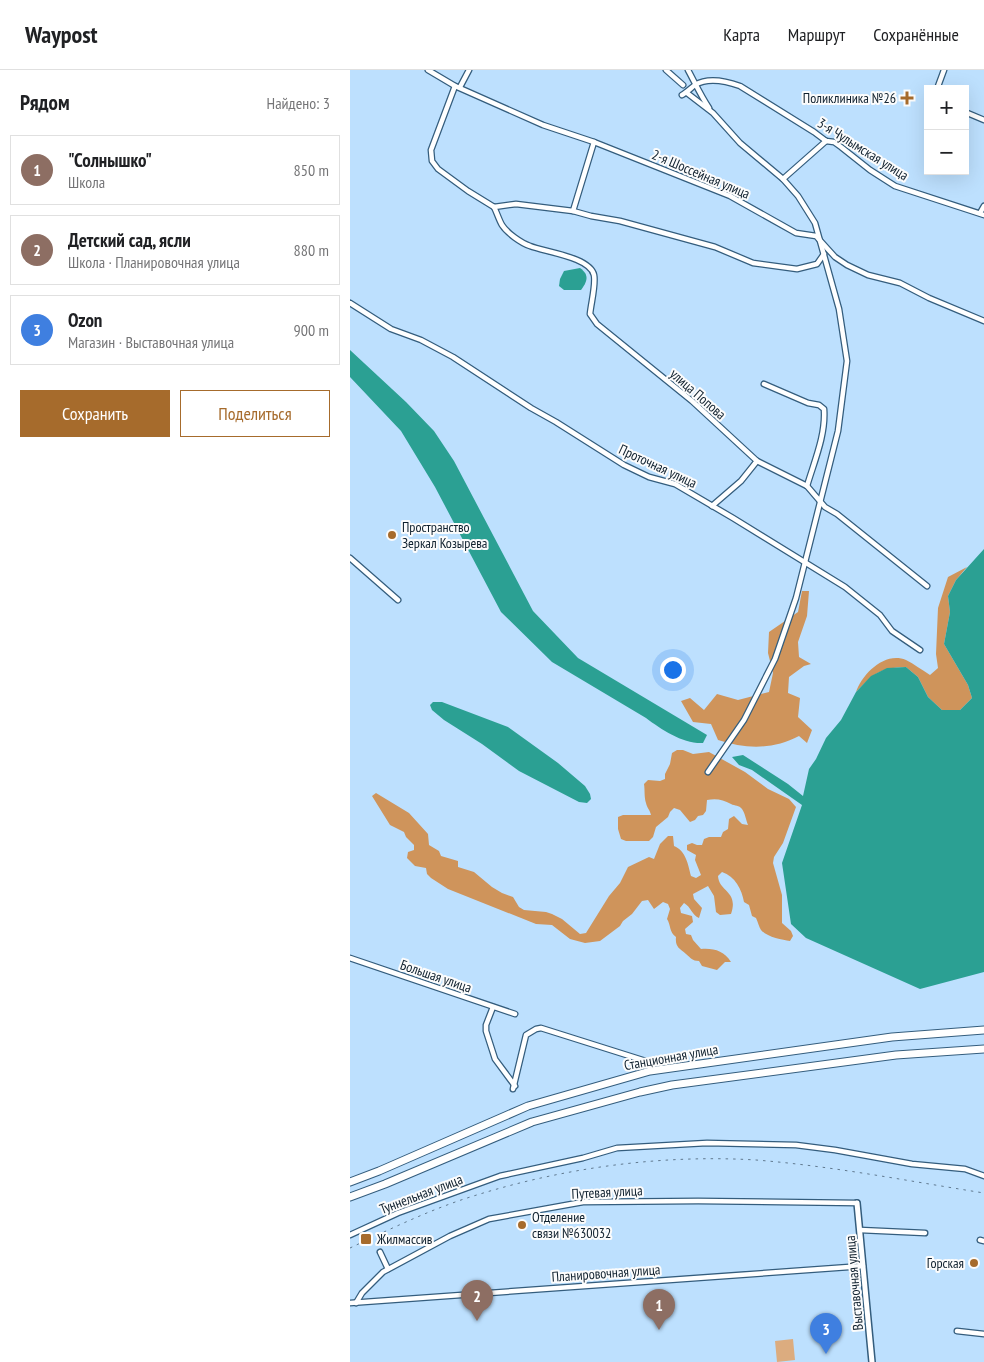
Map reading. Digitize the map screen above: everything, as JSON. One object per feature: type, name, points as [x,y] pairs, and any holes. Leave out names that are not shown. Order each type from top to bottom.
[{"type":"main road","name":"Станционная улица","points":[[350,1182],[528,1106],[635,1074],[665,1068],[892,1036],[984,1030]]},
{"type":"main road","name":"Станционная улица","points":[[350,1197],[532,1122],[640,1092],[672,1085],[896,1055],[984,1049]]},
{"type":"street","name":"2-я Шоссейная улица","points":[[428,70],[458,87],[543,125],[594,142],[730,196],[796,233],[816,236],[835,257],[847,265],[868,275],[900,283],[929,298],[984,321]]},
{"type":"street","points":[[469,70],[458,87],[431,150],[432,161],[438,169],[494,207],[516,204],[573,211],[620,221],[723,250],[753,263],[798,269],[818,264],[824,254]]},
{"type":"street","points":[[666,70],[683,85]]},
{"type":"street","points":[[688,70],[696,84],[698,93],[713,113],[740,143],[783,180],[798,196],[816,223],[839,309],[847,361],[838,431],[796,598],[775,659],[744,720],[708,772]]},
{"type":"street","points":[[938,85],[944,70]]},
{"type":"street","name":"3-я Чулымская улица","points":[[696,84],[708,81],[726,81],[740,86],[826,141],[834,142],[870,170],[895,186],[982,214]]},
{"type":"street","points":[[696,84],[684,94],[713,113]]},
{"type":"street","points":[[969,114],[984,120]]},
{"type":"street","points":[[783,180],[826,141]]},
{"type":"street","points":[[573,211],[594,142]]},
{"type":"street","points":[[982,214],[984,206]]},
{"type":"street","name":"улица Попова","points":[[494,207],[502,226],[513,236],[529,246],[585,263],[591,268],[595,281],[590,314],[597,324],[692,401],[757,461],[807,486],[825,507],[837,514],[927,586]]},
{"type":"street","name":"Проточная улица","points":[[350,303],[391,329],[421,340],[453,357],[530,408],[624,464],[649,477],[675,484],[806,563],[845,587],[880,615],[892,631],[920,650]]},
{"type":"street","points":[[764,384],[808,403],[819,405],[824,409],[825,418],[807,486]]},
{"type":"street","points":[[712,506],[741,481],[757,461]]},
{"type":"street","points":[[350,558],[398,600]]},
{"type":"street","name":"Большая улица","points":[[350,958],[515,1014]]},
{"type":"street","points":[[493,1007],[486,1025],[486,1031],[495,1059],[514,1087],[526,1036],[541,1028],[652,1063]]},
{"type":"street","name":"Туннельная улица","points":[[350,1235],[398,1213],[500,1176],[583,1158],[617,1148],[707,1143],[796,1145],[912,1164],[965,1169],[984,1176]]},
{"type":"street","name":"Путевая улица","points":[[356,1302],[362,1293],[388,1269],[450,1236],[489,1219],[583,1202],[857,1203]]},
{"type":"street","name":"Выставочная улица","points":[[857,1203],[872,1362]]},
{"type":"street","points":[[860,1230],[925,1233]]},
{"type":"street","points":[[380,1252],[388,1269]]},
{"type":"street","name":"Планировочная улица","points":[[350,1303],[863,1266]]},
{"type":"street","points":[[957,1331],[984,1334]]},
{"type":"shaded area","points":[[580,268],[586,276],[585,284],[581,290],[564,290],[559,286],[564,271]]},
{"type":"shaded area","points":[[350,350],[434,431],[454,461],[533,611],[578,658],[707,735],[703,743],[680,739],[552,662],[501,612],[435,487],[401,431],[350,377]]},
{"type":"shaded area","points":[[984,549],[984,972],[920,989],[806,938],[791,924],[782,863],[802,805],[752,770],[739,765],[732,757],[743,755],[803,796],[809,769],[826,738],[841,720],[856,692],[871,676],[887,668],[906,667],[918,677],[928,697],[942,710],[960,710],[972,698],[968,685],[944,644],[950,612],[948,596],[956,580]]},
{"type":"shaded area","points":[[967,567],[956,580],[948,596],[950,612],[944,644],[968,685],[972,698],[960,710],[942,710],[928,697],[918,677],[906,667],[884,670],[878,673],[856,692],[863,678],[883,661],[898,658],[906,660],[930,675],[938,668],[936,654],[938,608],[948,577]]},
{"type":"shaded area","points":[[802,591],[809,591],[807,616],[798,642],[799,657],[811,664],[804,666],[789,677],[788,693],[800,698],[798,717],[812,730],[807,743],[799,736],[779,744],[759,747],[718,740],[711,724],[693,722],[681,701],[690,698],[704,710],[717,694],[738,700],[769,692],[773,673],[768,653],[769,632],[798,612]]},
{"type":"shaded area","points":[[433,702],[442,702],[508,727],[558,763],[585,786],[591,799],[587,803],[579,802],[519,771],[482,744],[444,720],[432,710],[430,705]]},
{"type":"shaded area","points":[[677,750],[693,754],[709,752],[745,772],[768,789],[789,799],[796,807],[783,843],[774,857],[773,863],[782,895],[782,923],[791,931],[793,936],[790,941],[771,936],[761,930],[756,918],[752,916],[749,905],[744,902],[737,884],[731,877],[722,872],[718,876],[719,881],[731,896],[733,906],[731,914],[720,915],[716,912],[714,896],[708,886],[693,894],[694,899],[702,908],[699,918],[684,903],[680,908],[681,913],[692,916],[693,922],[685,929],[686,934],[691,935],[701,949],[718,951],[731,962],[725,962],[717,970],[702,966],[699,961],[692,959],[678,947],[676,937],[672,933],[667,919],[670,909],[668,904],[663,902],[654,909],[648,900],[642,901],[620,926],[600,941],[585,943],[570,939],[552,925],[536,924],[448,889],[431,878],[427,874],[426,868],[415,866],[407,858],[408,852],[414,850],[414,845],[404,832],[390,825],[372,796],[376,793],[409,813],[428,834],[429,845],[439,851],[441,856],[458,861],[458,867],[474,872],[492,887],[513,897],[519,907],[524,910],[552,914],[562,919],[580,934],[586,933],[609,896],[620,883],[628,867],[649,857],[654,859],[660,844],[668,836],[673,836],[674,846],[684,855],[691,876],[696,878],[701,875],[695,860],[696,855],[687,850],[687,845],[692,843],[702,845],[704,839],[721,837],[723,832],[728,829],[729,819],[734,816],[742,824],[748,825],[744,812],[740,807],[723,800],[711,799],[707,800],[706,811],[703,815],[690,822],[680,810],[674,808],[668,817],[656,827],[653,837],[649,841],[626,841],[621,839],[618,829],[618,817],[623,815],[651,815],[645,801],[644,784],[648,780],[660,781],[665,779],[672,753]]},
{"type":"shaded area","points":[[793,1339],[795,1360],[777,1362],[775,1341]]},
{"type":"railway","points":[[350,1248],[405,1222],[461,1200],[497,1189],[570,1172],[644,1162],[681,1159],[756,1160],[842,1170],[984,1193]]},
{"type":"place","name":"Поликлиника №26","points":[[907,98]]},
{"type":"place","name":"Пространство Зеркал Козырева","points":[[392,535]]},
{"type":"place","name":"Отделение связи №630032","points":[[522,1225]]},
{"type":"place","name":"Жилмассив","points":[[366,1239]]},
{"type":"place","name":"Горская","points":[[974,1263]]},
{"type":"place","name":"Детский сад, ясли","points":[[477,1321]]},
{"type":"place","name":"\"Солнышко\"","points":[[659,1330]]},
{"type":"place","name":"Ozon","points":[[826,1354]]}]
